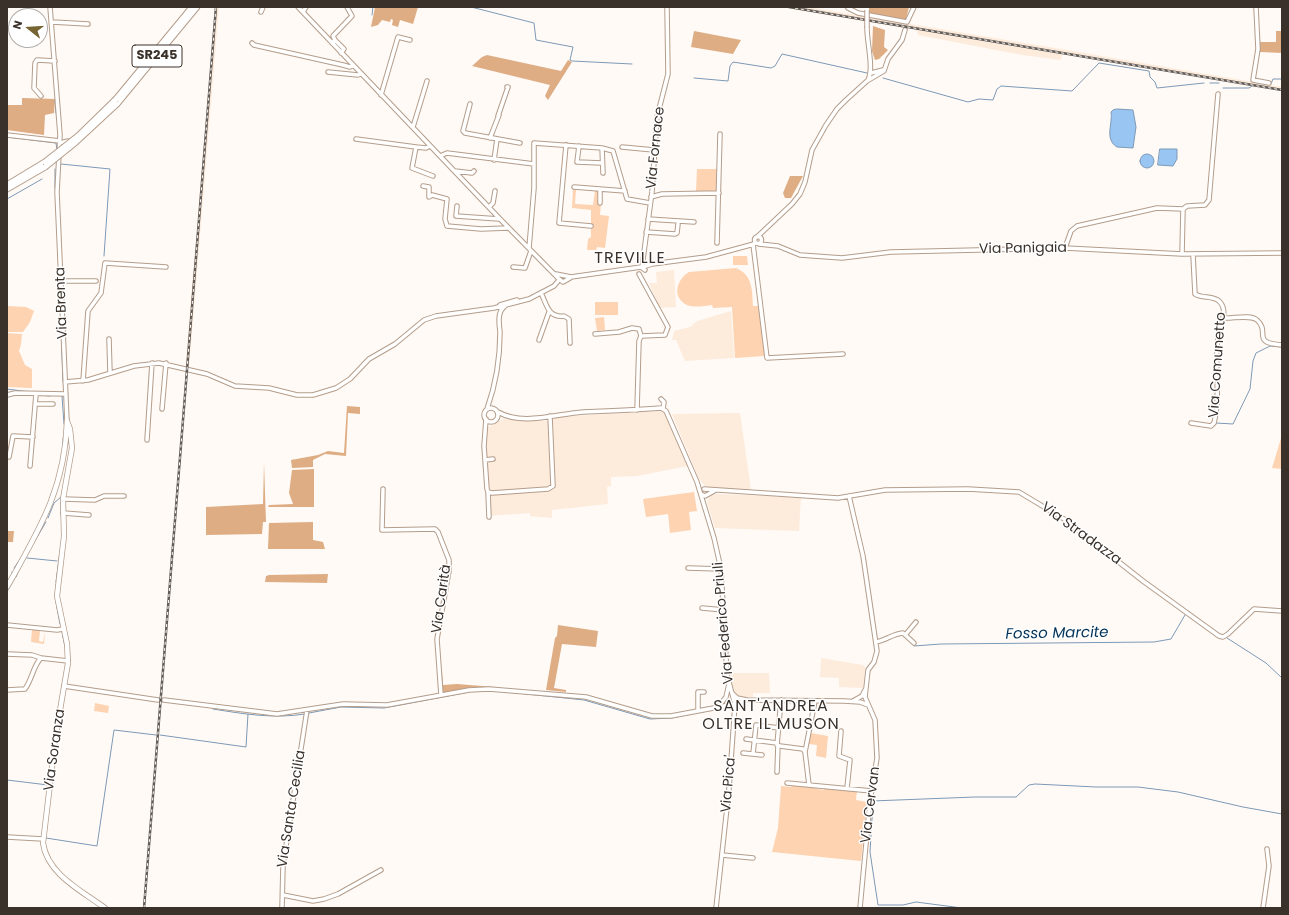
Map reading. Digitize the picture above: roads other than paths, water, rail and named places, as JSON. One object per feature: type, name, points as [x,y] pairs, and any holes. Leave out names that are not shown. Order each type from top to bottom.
[{"type":"highway","name":"SR245","points":[[116,102],[192,7]]},
{"type":"highway","name":"SR245","points":[[7,189],[76,142],[116,102],[197,7]]},
{"type":"highway","name":"SR245","points":[[7,185],[45,164]]},
{"type":"main road","name":"Via Soranza","points":[[43,839],[68,662],[68,649],[57,596],[64,536],[63,500],[72,448],[70,430],[66,421]]},
{"type":"main road","name":"Via Brenta","points":[[7,587],[42,524],[52,501],[63,464],[66,421]]},
{"type":"main road","points":[[43,839],[46,854],[55,869],[105,908]]},
{"type":"street","name":"Via Brenta","points":[[50,7],[60,142],[58,192],[66,421]]},
{"type":"street","points":[[261,12],[263,7]]},
{"type":"street","points":[[298,7],[333,41],[341,53],[508,228],[562,279]]},
{"type":"street","points":[[303,12],[306,7]]},
{"type":"street","points":[[333,41],[332,36],[352,17],[352,12],[347,7]]},
{"type":"street","name":"Via Fornace","points":[[643,269],[646,232],[652,192],[657,117],[668,74],[667,7]]},
{"type":"street","points":[[848,8],[858,13],[907,22],[914,7]]},
{"type":"street","points":[[1256,7],[1258,49],[1252,80],[1269,84]]},
{"type":"street","points":[[867,9],[868,52],[871,67],[875,74]]},
{"type":"street","points":[[52,22],[88,24]]},
{"type":"street","points":[[843,354],[767,358],[755,241],[763,231],[792,204],[802,190],[814,145],[833,115],[867,81],[885,68],[888,59],[902,40],[905,30]]},
{"type":"street","points":[[381,95],[398,37],[410,40]]},
{"type":"street","points":[[252,43],[350,67],[353,65]]},
{"type":"street","points":[[41,96],[34,88],[35,63],[37,60],[55,61]]},
{"type":"street","points":[[867,81],[871,67]]},
{"type":"street","points":[[328,72],[358,75],[361,73]]},
{"type":"street","points":[[870,74],[875,74]]},
{"type":"street","points":[[413,127],[427,81]]},
{"type":"street","points":[[490,138],[507,87]]},
{"type":"street","points":[[1065,248],[1071,231],[1077,226],[1157,208],[1183,209],[1187,206],[1203,206],[1208,202],[1218,94]]},
{"type":"street","points":[[470,104],[464,132],[520,143]]},
{"type":"street","points":[[718,243],[720,134]]},
{"type":"street","points":[[7,135],[60,142],[68,141]]},
{"type":"street","points":[[356,139],[426,148],[430,146]]},
{"type":"street","points":[[494,160],[497,139]]},
{"type":"street","points":[[512,267],[525,268],[530,249],[535,142],[602,148],[614,152],[625,191],[625,196],[629,200],[650,203]]},
{"type":"street","points":[[566,145],[559,223],[591,226]]},
{"type":"street","points":[[579,146],[577,162],[602,163]]},
{"type":"street","points":[[416,147],[412,168],[433,176]]},
{"type":"street","points":[[622,147],[654,150]]},
{"type":"street","points":[[602,148],[603,173]]},
{"type":"street","points":[[440,156],[445,153],[534,164]]},
{"type":"street","points":[[444,161],[445,157],[450,154]]},
{"type":"street","points":[[454,171],[472,174],[474,171]]},
{"type":"street","points":[[423,186],[429,187],[429,197],[432,195],[447,199],[444,219],[447,226],[482,229],[508,228]]},
{"type":"street","points":[[574,187],[625,191]]},
{"type":"street","points":[[600,190],[600,203]]},
{"type":"street","points":[[488,207],[493,203],[495,191]]},
{"type":"street","points":[[652,192],[662,194],[719,194]]},
{"type":"street","points":[[651,198],[662,194]]},
{"type":"street","points":[[456,206],[456,216],[500,219]]},
{"type":"street","points":[[1182,254],[1183,209]]},
{"type":"street","points":[[648,219],[694,222]]},
{"type":"street","points":[[646,232],[675,234],[677,233],[678,224]]},
{"type":"street","points":[[758,239],[766,244]]},
{"type":"street","points":[[65,382],[82,381],[110,372],[152,363],[166,364],[207,374],[235,386],[269,388],[297,395],[313,395],[336,388],[350,380],[369,359],[395,344],[420,322],[436,316],[491,308],[506,304],[540,293],[562,279],[643,269],[658,264],[706,256],[758,239]]},
{"type":"street","name":"Via Panigaia","points":[[746,244],[766,244],[778,246],[797,254],[842,258],[891,252],[1065,248],[1193,255],[1282,253]]},
{"type":"street","name":"Via Comunetto","points":[[1191,423],[1211,426],[1214,423],[1217,402],[1217,343],[1220,325],[1223,318],[1223,307],[1220,302],[1195,294],[1193,255]]},
{"type":"street","points":[[82,381],[88,311],[101,293],[105,263],[166,267]]},
{"type":"street","points":[[638,273],[643,269]]},
{"type":"street","points":[[638,273],[643,269]]},
{"type":"street","points":[[643,269],[646,284]]},
{"type":"street","points":[[626,270],[638,273],[646,284],[668,328],[665,335],[641,336]]},
{"type":"street","points":[[61,281],[96,281]]},
{"type":"street","points":[[540,293],[549,312],[556,316],[564,316],[568,319],[570,343]]},
{"type":"street","points":[[491,308],[498,309],[506,304]]},
{"type":"street","points":[[489,517],[484,446],[486,419],[484,415],[491,398],[499,359],[498,309]]},
{"type":"street","points":[[539,340],[549,312]]},
{"type":"street","points":[[1223,318],[1251,318],[1257,320],[1266,343],[1282,345]]},
{"type":"street","points":[[595,334],[619,332],[632,328],[639,329],[641,336],[638,353],[637,410]]},
{"type":"street","points":[[109,339],[110,372]]},
{"type":"street","points":[[147,440],[152,363]]},
{"type":"street","points":[[162,409],[166,364]]},
{"type":"street","points":[[7,396],[12,393],[66,394]]},
{"type":"street","points":[[30,466],[36,394]]},
{"type":"street","points":[[491,398],[494,408],[506,417]]},
{"type":"street","points":[[486,419],[494,420],[506,417],[527,419],[550,416],[664,409],[664,402],[661,399]]},
{"type":"street","points":[[36,404],[53,404]]},
{"type":"street","points":[[487,409],[494,408]]},
{"type":"street","name":"Via Federico Priuli","points":[[664,409],[697,482],[703,491],[705,507],[721,569],[728,680],[731,692],[736,702]]},
{"type":"street","points":[[486,430],[498,412]]},
{"type":"street","points":[[488,492],[548,490],[551,488],[553,483],[550,416]]},
{"type":"street","points":[[7,436],[33,437]]},
{"type":"street","points":[[9,457],[13,436]]},
{"type":"street","points":[[485,460],[493,459]]},
{"type":"street","name":"Via Carità","points":[[383,489],[382,530],[435,529],[438,532],[448,560],[449,571],[437,639],[440,695]]},
{"type":"street","name":"Via Stradazza","points":[[703,491],[838,498],[885,490],[968,489],[1019,492],[1064,519],[1143,581],[1219,636],[1223,637],[1228,634],[1254,609],[1282,611]]},
{"type":"street","points":[[703,491],[706,495],[705,507]]},
{"type":"street","points":[[706,495],[714,491]]},
{"type":"street","points":[[63,500],[95,500],[104,496],[124,496]]},
{"type":"street","points":[[164,700],[266,714],[285,714],[343,704],[387,705],[483,689],[506,689],[586,697],[652,716],[671,716],[747,700],[853,701],[862,699],[866,689],[869,667],[876,657],[876,642],[863,556],[849,496]]},
{"type":"street","points":[[63,514],[89,515]]},
{"type":"street","points":[[688,568],[721,569]]},
{"type":"street","points":[[702,608],[724,610]]},
{"type":"street","points":[[906,634],[916,622]]},
{"type":"street","points":[[7,625],[57,630],[63,629]]},
{"type":"street","points":[[876,642],[893,634],[906,634],[914,643]]},
{"type":"street","points":[[7,654],[32,655],[68,662]]},
{"type":"street","points":[[7,690],[25,690],[34,674],[37,662],[42,658]]},
{"type":"street","points":[[717,707],[726,697],[728,680]]},
{"type":"street","points":[[64,686],[158,700]]},
{"type":"street","points":[[698,711],[698,692],[704,692]]},
{"type":"street","name":"Via Cervan","points":[[860,908],[872,792],[877,760],[877,730],[874,715],[862,699]]},
{"type":"street","points":[[777,772],[781,700]]},
{"type":"street","points":[[809,785],[805,752],[815,701]]},
{"type":"street","name":"Via Pica'","points":[[716,908],[736,702]]},
{"type":"street","name":"Via Santa Cecilia","points":[[282,908],[284,895],[283,865],[307,710]]},
{"type":"street","points":[[753,754],[757,725],[779,728]]},
{"type":"street","points":[[841,731],[839,756],[850,760],[847,788]]},
{"type":"street","points":[[746,739],[803,749],[805,752]]},
{"type":"street","points":[[743,753],[762,755]]},
{"type":"street","points":[[787,783],[847,788],[872,792]]},
{"type":"street","points":[[7,837],[43,839]]},
{"type":"street","points":[[1263,908],[1269,866],[1267,849]]},
{"type":"street","points":[[722,855],[753,858]]},
{"type":"street","points":[[284,895],[313,901],[323,900],[338,894],[381,870]]},
{"type":"water","points":[[1117,109],[1133,110],[1136,127],[1133,148],[1117,147],[1111,140],[1111,112]]},
{"type":"water","points":[[1160,149],[1177,149],[1177,159],[1173,166],[1158,165]]},
{"type":"water","points":[[1144,154],[1150,154],[1154,158],[1154,164],[1150,168],[1144,168],[1140,164],[1140,158]]},
{"type":"waterway","points":[[372,15],[373,7]]},
{"type":"waterway","points":[[471,7],[534,23],[536,40],[573,47],[570,60],[572,61],[632,64]]},
{"type":"waterway","points":[[694,78],[728,81],[730,66],[733,62],[771,68],[775,66],[782,54],[867,73]]},
{"type":"waterway","points":[[883,78],[968,102],[979,99],[993,100],[997,89],[1001,86],[1072,91],[1099,63],[1149,71],[1150,77],[1155,82],[1157,88],[1204,83]]},
{"type":"waterway","points":[[1271,84],[1273,79],[1282,79]]},
{"type":"waterway","points":[[1210,83],[1219,83]]},
{"type":"waterway","points":[[1223,88],[1249,88],[1252,86]]},
{"type":"waterway","points":[[55,100],[56,113]]},
{"type":"waterway","points":[[7,137],[56,143],[57,150]]},
{"type":"waterway","points":[[61,164],[110,169],[104,256]]},
{"type":"waterway","points":[[55,169],[55,188]]},
{"type":"waterway","points":[[7,199],[42,179]]},
{"type":"waterway","points":[[59,271],[63,381]]},
{"type":"waterway","points":[[1216,423],[1233,424],[1250,389],[1253,361],[1256,353],[1270,346],[1282,347]]},
{"type":"waterway","points":[[7,389],[30,392]]},
{"type":"waterway","points":[[38,395],[50,396]]},
{"type":"waterway","points":[[62,396],[64,424]]},
{"type":"waterway","points":[[63,439],[64,435]]},
{"type":"waterway","points":[[63,440],[63,445]]},
{"type":"waterway","points":[[48,518],[54,503],[61,497]]},
{"type":"waterway","points":[[61,501],[62,536]]},
{"type":"waterway","points":[[33,544],[46,522]]},
{"type":"waterway","points":[[34,533],[38,527]]},
{"type":"waterway","points":[[56,582],[60,551]]},
{"type":"waterway","points":[[27,558],[57,561]]},
{"type":"waterway","points":[[14,568],[19,561]]},
{"type":"waterway","points":[[16,577],[19,570]]},
{"type":"waterway","points":[[8,590],[14,579]]},
{"type":"waterway","points":[[56,585],[55,597],[60,624]]},
{"type":"waterway","name":"Fosso Marcite","points":[[1188,611],[1219,634],[1223,635]]},
{"type":"waterway","name":"Fosso Marcite","points":[[914,646],[941,644],[1154,642],[1171,639],[1185,615]]},
{"type":"waterway","points":[[62,632],[65,647]]},
{"type":"waterway","name":"Fosso Marcite","points":[[1227,638],[1266,663],[1282,678]]},
{"type":"waterway","points":[[498,691],[584,700],[650,719],[672,718],[721,708]]},
{"type":"waterway","points":[[309,713],[341,707],[384,708],[469,692]]},
{"type":"waterway","points":[[213,709],[270,716],[305,714]]},
{"type":"waterway","points":[[160,735],[246,747],[248,714]]},
{"type":"waterway","points":[[46,838],[97,846],[114,730],[156,735]]},
{"type":"waterway","points":[[727,790],[728,766]]},
{"type":"waterway","points":[[7,780],[48,785]]},
{"type":"waterway","points":[[872,801],[1016,797],[1029,785],[1035,784],[1096,787],[1138,787],[1178,792],[1243,807],[1282,814]]},
{"type":"waterway","points":[[873,802],[870,852],[878,905],[903,905],[916,902],[962,908]]},
{"type":"railway","points":[[144,908],[216,7]]},
{"type":"railway","points":[[789,7],[1282,90]]},
{"type":"district","name":"TREVILLE","points":[[630,259]]},
{"type":"district","name":"SANT'ANDREA OLTRE IL MUSON","points":[[771,716]]}]
